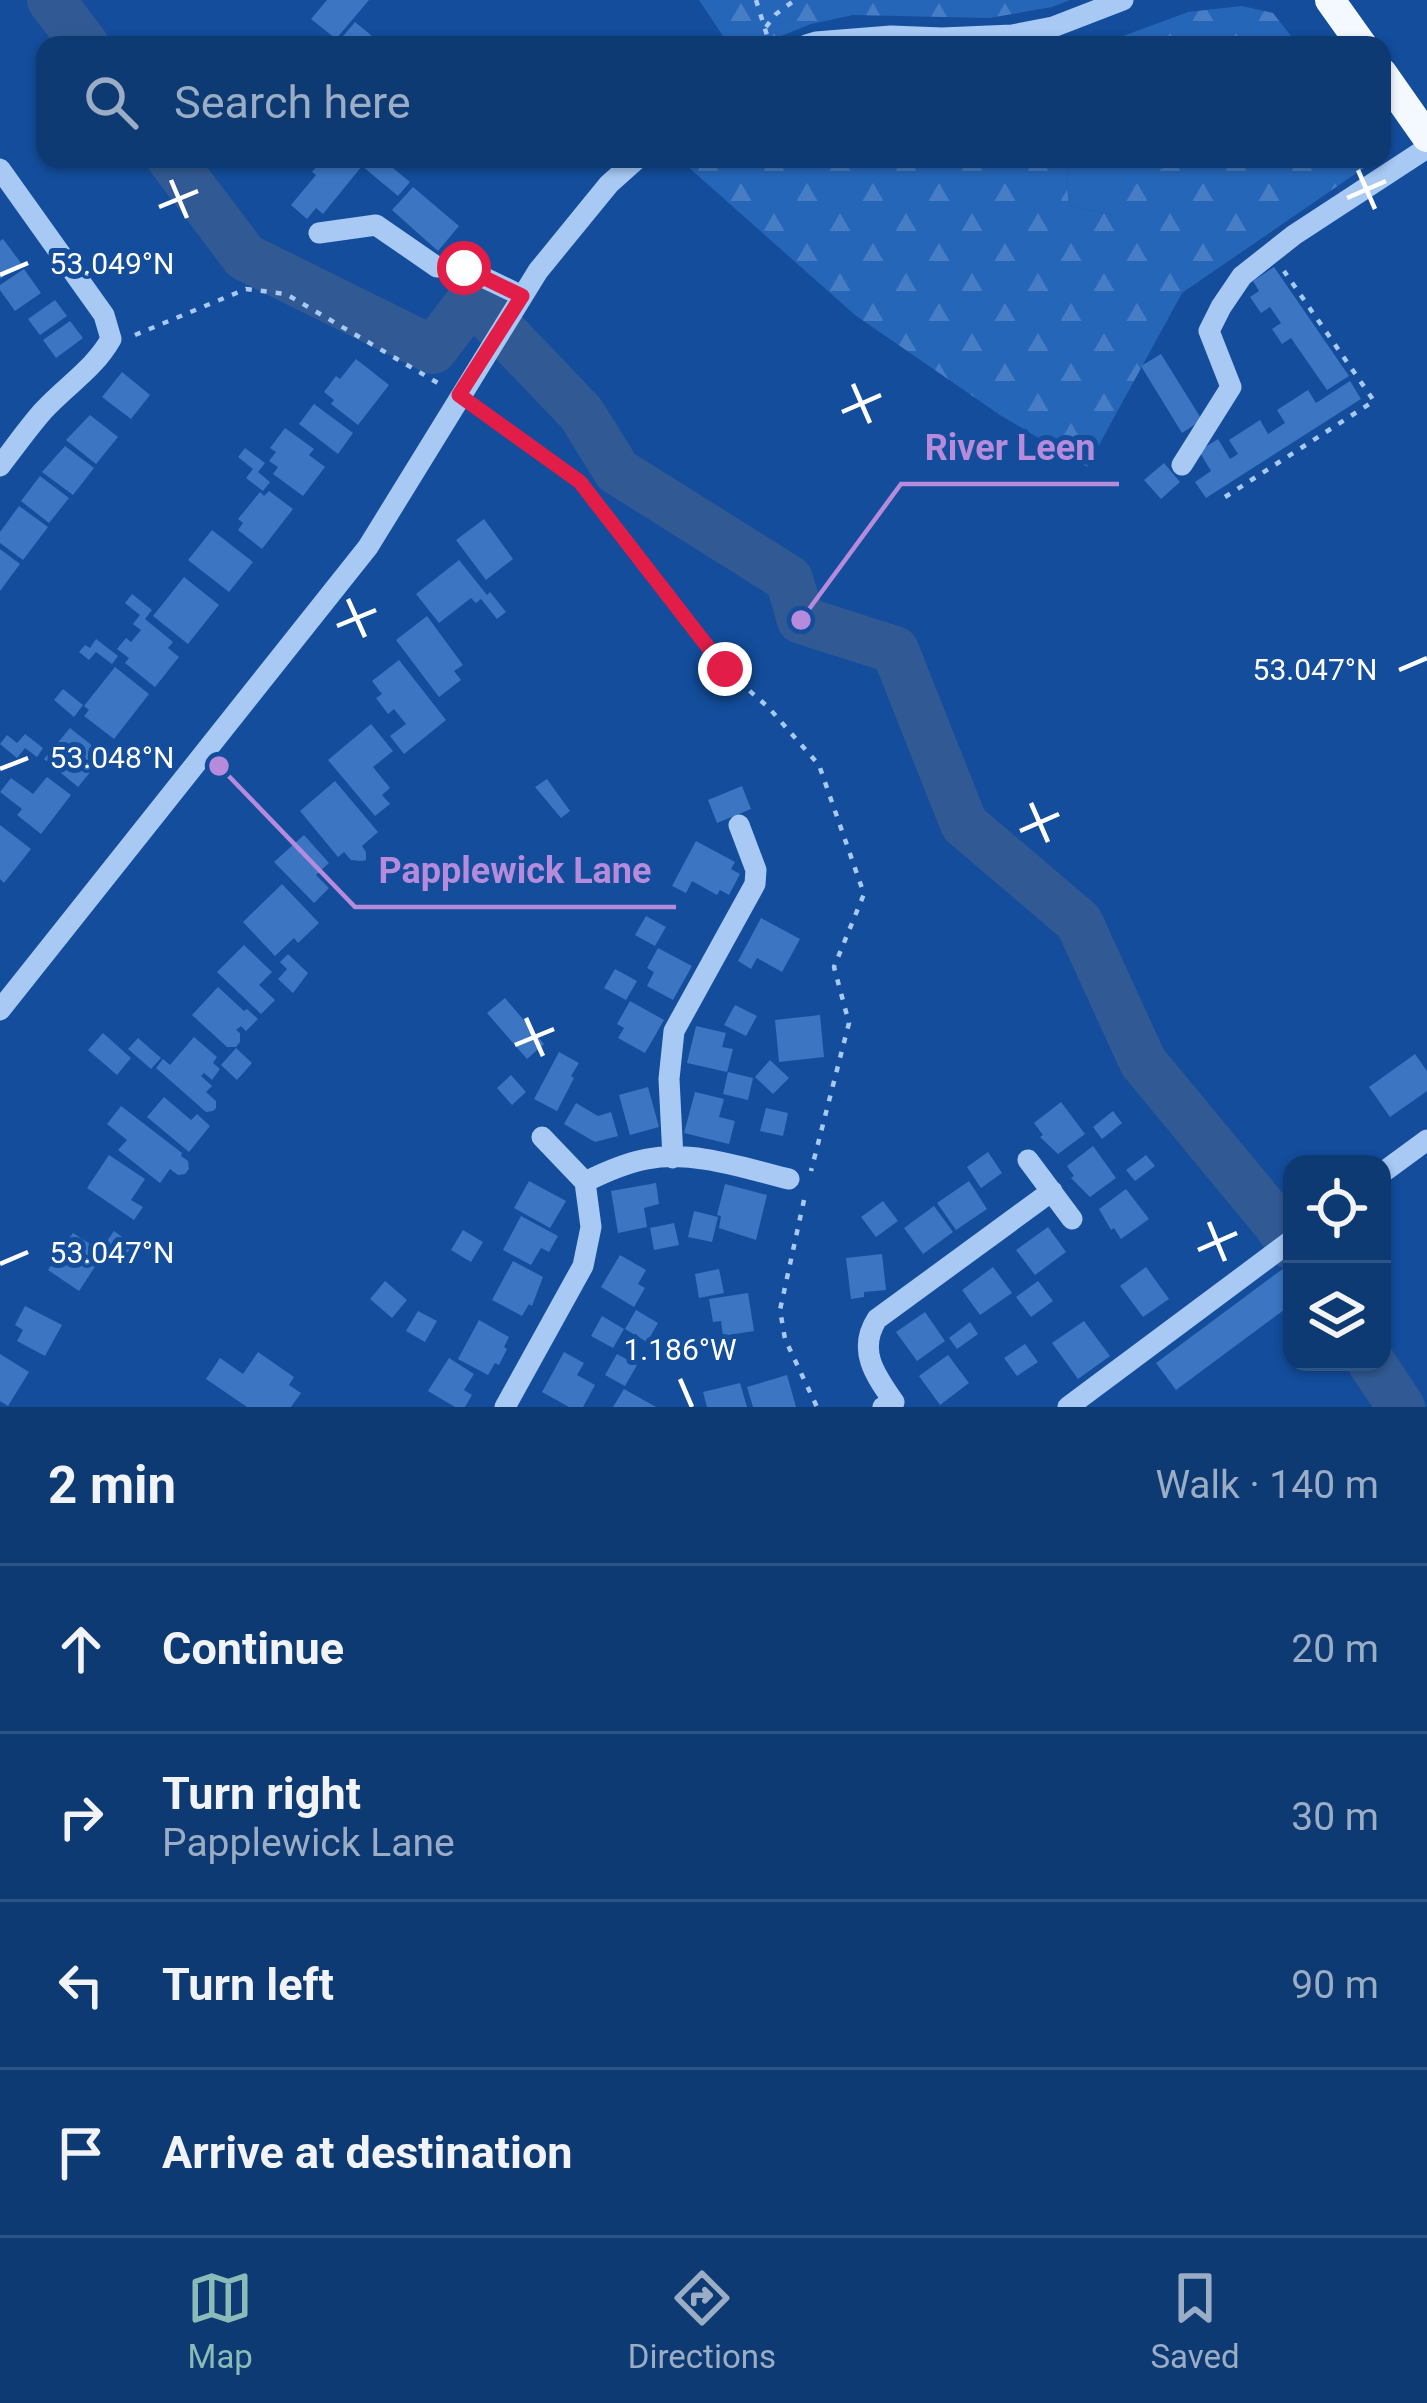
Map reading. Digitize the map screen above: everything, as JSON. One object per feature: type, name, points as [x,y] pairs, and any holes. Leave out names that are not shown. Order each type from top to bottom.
[{"type":"main road","points":[[1330,0],[1356,36]]},
{"type":"main road","points":[[1391,86],[1427,137]]},
{"type":"street","points":[[989,36],[1053,27],[1123,0]]},
{"type":"street","points":[[1182,465],[1231,387],[1209,331],[1243,276],[1270,252],[1427,148]]},
{"type":"street","points":[[4,998],[368,547],[522,296],[572,227],[627,168]]},
{"type":"street","points":[[0,169],[104,315],[111,338],[99,361],[43,412],[0,466]]},
{"type":"street","points":[[319,232],[376,226],[437,267],[464,268],[522,296]]},
{"type":"street","points":[[681,1158],[669,1079],[674,1030],[755,884],[757,870],[739,825]]},
{"type":"street","points":[[510,1406],[583,1266],[591,1227],[584,1182],[542,1137]]},
{"type":"street","points":[[1391,1167],[1427,1140]]},
{"type":"street","points":[[584,1182],[651,1157],[681,1158],[789,1179]]},
{"type":"street","points":[[1028,1160],[1072,1219]]},
{"type":"street","points":[[892,1405],[871,1363],[868,1332],[878,1319],[1052,1191]]},
{"type":"street","points":[[1069,1407],[1283,1247]]},
{"type":"path","points":[[756,0],[768,36]]},
{"type":"path","points":[[766,27],[795,0]]},
{"type":"path","points":[[1225,497],[1375,400],[1270,252]]},
{"type":"path","points":[[111,338],[141,334],[246,289],[286,294],[459,395],[580,482],[725,669],[769,708],[819,765],[864,894],[834,967],[849,1023],[780,1310],[785,1339],[817,1407]]},
{"type":"green space","points":[[699,0],[1070,0],[989,18],[853,15],[781,36],[723,36]]},
{"type":"green space","points":[[1242,6],[1273,13],[1291,36],[1123,36],[1188,12]]},
{"type":"green space","points":[[689,168],[1070,168],[1066,179],[1069,205],[1113,215],[1126,194],[1163,168],[1364,168],[1182,293],[1087,467],[1000,415],[855,315]]},
{"type":"green space","points":[[1070,168],[1163,168],[1113,215],[1069,205],[1066,179]]},
{"type":"building","points":[[327,0],[369,0],[339,36],[311,19]]},
{"type":"building","points":[[355,22],[372,36],[343,36]]},
{"type":"building","points":[[315,168],[360,168],[323,214],[316,208],[307,219],[291,205],[316,175],[312,172]]},
{"type":"building","points":[[364,168],[393,168],[410,182],[398,196]]},
{"type":"building","points":[[413,187],[459,226],[438,251],[392,210]]},
{"type":"building","points":[[0,241],[21,263],[0,279]]},
{"type":"building","points":[[1274,267],[1349,376],[1327,390],[1291,338],[1282,344],[1272,329],[1281,323],[1270,307],[1261,313],[1250,297],[1259,291],[1253,281]]},
{"type":"building","points":[[24,269],[41,293],[15,311],[0,285]]},
{"type":"building","points":[[55,300],[67,316],[40,335],[28,319]]},
{"type":"building","points":[[70,321],[83,338],[56,358],[43,340]]},
{"type":"building","points":[[1161,354],[1202,420],[1182,433],[1141,366]]},
{"type":"building","points":[[356,359],[389,385],[358,425],[331,404],[334,400],[324,392]]},
{"type":"building","points":[[122,372],[150,395],[131,419],[102,397]]},
{"type":"building","points":[[1350,381],[1361,399],[1206,498],[1195,482],[1211,471],[1199,451],[1218,439],[1230,459],[1238,454],[1229,440],[1260,420],[1268,434],[1285,423],[1277,410],[1308,390],[1316,403]]},
{"type":"building","points":[[314,404],[353,433],[338,454],[299,424]]},
{"type":"building","points":[[90,415],[118,437],[96,464],[66,440]]},
{"type":"building","points":[[285,428],[314,449],[309,455],[325,467],[303,496],[273,474],[278,467],[269,461],[276,452],[270,448]]},
{"type":"building","points":[[65,446],[94,468],[73,495],[42,472]]},
{"type":"building","points":[[245,448],[265,463],[258,472],[270,482],[263,491],[246,478],[253,469],[238,457]]},
{"type":"building","points":[[1164,463],[1180,482],[1161,499],[1144,480]]},
{"type":"building","points":[[40,476],[69,498],[49,523],[21,501]]},
{"type":"building","points":[[269,491],[293,509],[262,549],[238,530],[243,523],[238,519],[260,492],[264,496]]},
{"type":"building","points":[[19,506],[48,527],[23,560],[0,543],[0,532]]},
{"type":"building","points":[[484,519],[513,559],[486,580],[456,540]]},
{"type":"building","points":[[212,530],[253,562],[229,592],[188,560]]},
{"type":"building","points":[[0,549],[20,564],[0,591]]},
{"type":"building","points":[[459,560],[506,612],[497,619],[481,599],[476,603],[471,598],[439,623],[416,594]]},
{"type":"building","points":[[184,577],[219,605],[188,644],[153,616]]},
{"type":"building","points":[[132,594],[152,610],[145,619],[173,642],[168,648],[179,657],[155,687],[125,663],[129,658],[117,649],[141,630],[133,624],[140,615],[125,603]]},
{"type":"building","points":[[427,616],[463,665],[454,671],[461,680],[439,697],[396,640]]},
{"type":"building","points":[[96,639],[118,656],[112,664],[96,652],[89,660],[79,652]]},
{"type":"building","points":[[399,660],[446,720],[404,754],[390,736],[406,724],[394,709],[388,714],[376,698],[382,694],[372,681]]},
{"type":"building","points":[[115,667],[149,694],[114,739],[84,716],[89,710],[84,706]]},
{"type":"building","points":[[63,689],[83,705],[74,717],[54,700]]},
{"type":"building","points":[[371,724],[393,751],[373,767],[390,788],[382,795],[390,804],[375,816],[328,760]]},
{"type":"building","points":[[70,728],[104,755],[78,787],[44,759]]},
{"type":"building","points":[[25,734],[43,748],[37,757],[25,748],[17,758],[0,744],[7,735],[17,743]]},
{"type":"building","points":[[47,777],[71,795],[41,834],[17,815],[22,809],[0,792],[11,778],[33,794]]},
{"type":"building","points":[[547,779],[570,811],[561,818],[535,787]]},
{"type":"building","points":[[335,781],[378,832],[362,846],[366,860],[351,860],[344,852],[338,857],[300,811]]},
{"type":"building","points":[[742,786],[751,809],[717,823],[708,800]]},
{"type":"building","points":[[0,825],[31,849],[4,883],[0,879]]},
{"type":"building","points":[[304,835],[329,863],[316,875],[329,888],[314,903],[274,862]]},
{"type":"building","points":[[696,841],[735,862],[731,869],[740,874],[729,895],[720,890],[717,895],[692,881],[686,893],[672,886]]},
{"type":"building","points":[[282,884],[319,923],[275,956],[243,922]]},
{"type":"building","points":[[646,916],[666,927],[655,946],[635,935]]},
{"type":"building","points":[[761,918],[800,939],[782,972],[757,958],[751,969],[738,961]]},
{"type":"building","points":[[244,945],[272,972],[259,985],[275,1000],[261,1014],[217,972]]},
{"type":"building","points":[[658,948],[692,966],[673,1000],[647,986],[654,972],[647,968]]},
{"type":"building","points":[[288,954],[308,973],[293,993],[278,979],[287,969],[280,962]]},
{"type":"building","points":[[615,969],[637,981],[626,1000],[604,988]]},
{"type":"building","points":[[218,987],[258,1019],[246,1031],[241,1026],[236,1030],[240,1042],[236,1047],[227,1047],[192,1015]]},
{"type":"building","points":[[505,998],[544,1044],[527,1059],[487,1013]]},
{"type":"building","points":[[630,1001],[664,1020],[645,1053],[618,1038],[624,1028],[617,1024]]},
{"type":"building","points":[[735,1005],[757,1016],[746,1036],[724,1025]]},
{"type":"building","points":[[820,1015],[824,1057],[779,1062],[775,1020]]},
{"type":"building","points":[[696,1026],[726,1033],[722,1047],[733,1049],[727,1072],[687,1063]]},
{"type":"building","points":[[103,1033],[131,1058],[117,1075],[88,1050]]},
{"type":"building","points":[[194,1037],[217,1057],[213,1063],[220,1069],[212,1080],[204,1073],[201,1076],[212,1086],[206,1092],[216,1101],[213,1111],[206,1112],[156,1068],[163,1059],[170,1065]]},
{"type":"building","points":[[138,1038],[161,1058],[151,1069],[128,1049]]},
{"type":"building","points":[[236,1048],[252,1063],[237,1080],[221,1065]]},
{"type":"building","points":[[559,1052],[579,1063],[557,1111],[534,1099]]},
{"type":"building","points":[[1415,1054],[1427,1071],[1427,1091],[1390,1117],[1369,1087]]},
{"type":"building","points":[[770,1060],[789,1078],[773,1094],[755,1077]]},
{"type":"building","points":[[728,1072],[753,1078],[748,1100],[723,1094]]},
{"type":"building","points":[[511,1075],[526,1092],[512,1105],[497,1088]]},
{"type":"building","points":[[648,1087],[659,1127],[630,1135],[619,1095]]},
{"type":"building","points":[[695,1092],[724,1099],[719,1117],[735,1121],[729,1144],[684,1133]]},
{"type":"building","points":[[164,1097],[191,1120],[197,1114],[210,1126],[189,1152],[147,1117]]},
{"type":"building","points":[[1061,1102],[1085,1134],[1058,1154],[1040,1137],[1034,1123]]},
{"type":"building","points":[[576,1103],[598,1116],[611,1112],[618,1136],[595,1142],[564,1124]]},
{"type":"building","points":[[121,1106],[182,1153],[188,1161],[185,1174],[170,1169],[160,1183],[118,1150],[127,1140],[107,1124]]},
{"type":"building","points":[[766,1108],[788,1113],[783,1136],[760,1131]]},
{"type":"building","points":[[1113,1111],[1122,1123],[1102,1139],[1093,1127]]},
{"type":"building","points":[[1093,1146],[1116,1178],[1090,1197],[1071,1178],[1067,1166]]},
{"type":"building","points":[[988,1152],[1002,1173],[981,1188],[967,1167]]},
{"type":"building","points":[[109,1155],[145,1179],[131,1200],[143,1207],[134,1220],[87,1188]]},
{"type":"building","points":[[1146,1155],[1155,1166],[1135,1181],[1126,1170]]},
{"type":"building","points":[[529,1181],[566,1201],[550,1228],[514,1208]]},
{"type":"building","points":[[969,1181],[987,1209],[956,1230],[937,1203]]},
{"type":"building","points":[[656,1183],[659,1204],[644,1208],[647,1227],[618,1233],[611,1191]]},
{"type":"building","points":[[725,1184],[767,1195],[756,1240],[719,1228],[721,1216],[717,1215]]},
{"type":"building","points":[[1126,1189],[1149,1219],[1121,1239],[1099,1209]]},
{"type":"building","points":[[883,1201],[898,1221],[876,1237],[861,1217]]},
{"type":"building","points":[[934,1206],[953,1232],[923,1254],[904,1228]]},
{"type":"building","points":[[694,1211],[718,1217],[712,1242],[688,1237]]},
{"type":"building","points":[[521,1216],[558,1236],[549,1252],[541,1248],[531,1265],[503,1250]]},
{"type":"building","points":[[674,1223],[679,1245],[654,1250],[650,1228]]},
{"type":"building","points":[[1048,1227],[1066,1252],[1035,1275],[1016,1250]]},
{"type":"building","points":[[463,1230],[483,1242],[471,1262],[451,1250]]},
{"type":"building","points":[[114,1231],[133,1245],[124,1258],[105,1244]]},
{"type":"building","points":[[73,1233],[104,1253],[79,1291],[48,1270]]},
{"type":"building","points":[[882,1254],[886,1290],[851,1299],[846,1258]]},
{"type":"building","points":[[620,1255],[646,1270],[638,1284],[645,1288],[634,1307],[601,1287]]},
{"type":"building","points":[[513,1261],[543,1277],[532,1306],[522,1316],[492,1300]]},
{"type":"building","points":[[993,1267],[1012,1293],[980,1315],[962,1290]]},
{"type":"building","points":[[1146,1267],[1169,1299],[1143,1317],[1120,1286]]},
{"type":"building","points":[[719,1269],[724,1293],[699,1298],[695,1274]]},
{"type":"building","points":[[1283,1269],[1283,1311],[1176,1390],[1156,1363]]},
{"type":"building","points":[[385,1281],[407,1300],[392,1318],[370,1299]]},
{"type":"building","points":[[1038,1281],[1053,1301],[1031,1317],[1016,1297]]},
{"type":"building","points":[[748,1293],[754,1331],[723,1336],[721,1321],[713,1322],[709,1299]]},
{"type":"building","points":[[25,1306],[62,1325],[45,1356],[17,1341],[23,1330],[15,1325]]},
{"type":"building","points":[[636,1310],[658,1323],[647,1342],[625,1329]]},
{"type":"building","points":[[418,1311],[437,1321],[425,1342],[406,1331]]},
{"type":"building","points":[[925,1312],[945,1341],[917,1361],[896,1332]]},
{"type":"building","points":[[602,1316],[624,1329],[613,1348],[591,1336]]},
{"type":"building","points":[[479,1320],[509,1337],[499,1365],[495,1363],[488,1375],[458,1359]]},
{"type":"building","points":[[1084,1321],[1110,1356],[1078,1379],[1052,1343]]},
{"type":"building","points":[[970,1322],[978,1334],[957,1349],[949,1338]]},
{"type":"building","points":[[1025,1344],[1038,1362],[1017,1376],[1004,1358]]},
{"type":"building","points":[[258,1352],[294,1377],[289,1385],[301,1393],[291,1407],[247,1407],[206,1379],[220,1358],[243,1374]]},
{"type":"building","points":[[564,1352],[584,1363],[577,1375],[595,1385],[583,1407],[569,1407],[542,1392]]},
{"type":"building","points":[[0,1354],[29,1372],[8,1406],[0,1401]]},
{"type":"building","points":[[617,1354],[637,1365],[625,1386],[605,1375]]},
{"type":"building","points":[[948,1355],[969,1383],[940,1405],[919,1376]]},
{"type":"building","points":[[449,1358],[474,1374],[464,1390],[472,1395],[465,1407],[455,1407],[428,1391]]},
{"type":"building","points":[[787,1375],[796,1407],[753,1407],[747,1387]]},
{"type":"building","points":[[740,1383],[747,1407],[707,1407],[703,1392]]},
{"type":"building","points":[[624,1389],[656,1407],[613,1407]]},
{"type":"waterway","points":[[51,0],[78,36]]},
{"type":"waterway","points":[[178,168],[245,257],[433,350],[472,299],[581,413],[617,471],[789,579],[801,620],[895,650],[964,824],[1079,922],[1143,1062],[1283,1233]]},
{"type":"waterway","points":[[1377,1371],[1401,1407]]},
{"type":"place","name":"River Leen","points":[[801,620]]},
{"type":"place","name":"Papplewick Lane","points":[[219,766]]},
{"type":"route","points":[[464,268],[522,296],[459,395],[580,482],[725,669]]}]
